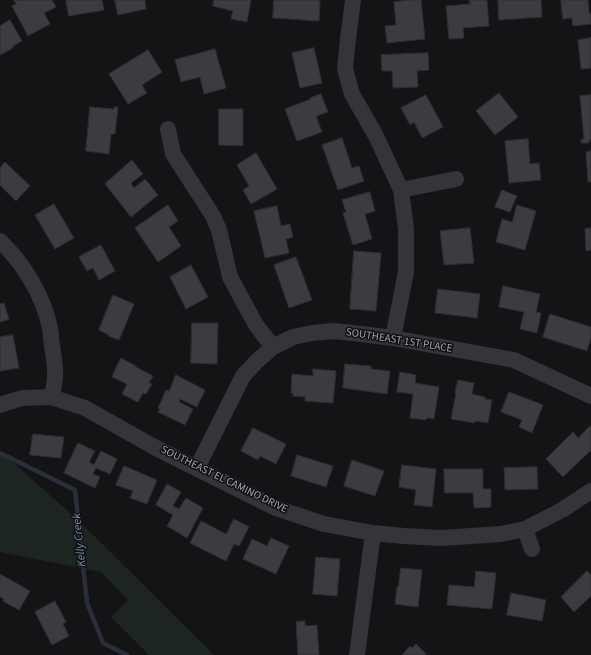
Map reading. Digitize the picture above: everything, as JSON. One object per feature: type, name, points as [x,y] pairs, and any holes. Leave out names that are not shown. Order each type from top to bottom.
[{"type":"street","points":[[353,0],[345,69],[352,94],[376,136],[401,190],[406,229],[406,272],[393,338]]},
{"type":"street","points":[[168,129],[173,154],[213,216],[219,230],[230,277],[256,326],[273,347]]},
{"type":"street","points":[[401,190],[456,179]]},
{"type":"street","points":[[0,241],[19,262],[30,278],[38,293],[50,327],[55,384],[51,397]]},
{"type":"street","name":"SOUTHEAST 1ST PLACE","points":[[197,468],[243,376],[273,347],[293,337],[312,333],[333,331],[393,338],[514,360],[591,396]]},
{"type":"street","name":"SOUTHEAST EL CAMINO DRIVE","points":[[0,405],[22,398],[51,397],[85,408],[156,448],[276,508],[324,524],[373,533],[441,538],[501,534],[524,529],[562,510],[591,491]]},
{"type":"street","points":[[524,529],[532,549]]},
{"type":"street","points":[[357,655],[373,533]]},
{"type":"shaded area","points":[[0,451],[80,522],[214,655],[149,655],[111,617],[128,600],[101,572],[0,552]]},
{"type":"building","points":[[14,0],[52,0],[56,7],[44,13],[50,24],[28,36],[12,6],[16,4]]},
{"type":"building","points":[[66,0],[102,0],[104,10],[69,16]]},
{"type":"building","points":[[115,0],[145,0],[146,9],[118,15]]},
{"type":"building","points":[[214,0],[251,0],[247,22],[231,19],[233,11],[213,6]]},
{"type":"building","points":[[274,0],[320,0],[319,21],[273,18]]},
{"type":"building","points":[[421,0],[425,39],[387,43],[385,26],[396,25],[394,2]]},
{"type":"building","points":[[469,0],[487,0],[489,26],[463,28],[464,38],[449,39],[446,6],[470,4]]},
{"type":"building","points":[[498,0],[541,0],[542,17],[499,20]]},
{"type":"building","points":[[561,0],[588,0],[589,13],[591,13],[591,24],[573,26],[572,18],[563,19]]},
{"type":"building","points":[[10,20],[22,41],[0,55],[0,26]]},
{"type":"building","points":[[591,38],[591,68],[581,69],[578,40]]},
{"type":"building","points":[[314,48],[322,83],[300,88],[292,53]]},
{"type":"building","points":[[215,49],[226,88],[204,94],[200,77],[181,82],[175,60]]},
{"type":"building","points":[[148,50],[162,72],[142,85],[147,93],[128,104],[109,74]]},
{"type":"building","points":[[428,53],[429,70],[417,71],[418,87],[393,88],[392,71],[382,71],[381,55]]},
{"type":"building","points":[[499,93],[518,117],[495,135],[476,111]]},
{"type":"building","points":[[321,94],[328,112],[316,116],[322,132],[297,141],[285,109]]},
{"type":"building","points":[[426,95],[443,127],[422,138],[414,122],[410,125],[401,108]]},
{"type":"building","points":[[591,95],[591,140],[589,140],[589,143],[581,143],[581,139],[584,139],[580,96]]},
{"type":"building","points":[[90,107],[114,109],[114,107],[118,107],[115,134],[111,134],[109,154],[86,151]]},
{"type":"building","points":[[219,109],[243,109],[243,146],[219,145]]},
{"type":"building","points":[[342,138],[352,168],[359,166],[364,181],[338,190],[322,145]]},
{"type":"building","points":[[528,139],[530,164],[539,163],[541,180],[509,183],[505,141]]},
{"type":"building","points":[[591,151],[591,182],[588,182],[586,152]]},
{"type":"building","points":[[256,153],[277,189],[251,204],[243,190],[249,186],[237,165]]},
{"type":"building","points":[[132,160],[143,174],[131,183],[134,188],[145,179],[158,195],[131,217],[105,184]]},
{"type":"building","points":[[5,162],[30,186],[16,201],[0,185],[0,168]]},
{"type":"building","points":[[502,190],[517,196],[510,212],[495,207]]},
{"type":"building","points":[[370,192],[375,211],[365,214],[372,239],[353,245],[343,213],[346,212],[342,200]]},
{"type":"building","points":[[54,204],[74,238],[55,249],[35,215]]},
{"type":"building","points":[[168,205],[178,221],[169,227],[181,246],[158,262],[135,228]]},
{"type":"building","points":[[517,205],[536,211],[525,250],[496,242],[502,219],[512,222]]},
{"type":"building","points":[[277,206],[281,226],[290,224],[293,237],[286,239],[289,253],[265,258],[254,211]]},
{"type":"building","points":[[470,228],[474,263],[444,265],[440,231]]},
{"type":"building","points":[[591,228],[591,250],[586,251],[585,229]]},
{"type":"building","points":[[101,245],[115,271],[99,280],[93,268],[87,271],[79,257]]},
{"type":"building","points":[[354,251],[381,253],[376,311],[350,309]]},
{"type":"building","points":[[296,257],[312,300],[289,308],[274,265]]},
{"type":"building","points":[[191,265],[208,297],[186,309],[170,277]]},
{"type":"building","points":[[503,286],[540,294],[536,312],[541,313],[537,333],[520,329],[524,312],[499,307]]},
{"type":"building","points":[[438,289],[480,294],[477,318],[435,313]]},
{"type":"building","points":[[113,295],[134,304],[119,340],[108,336],[109,335],[99,330]]},
{"type":"building","points":[[4,303],[9,319],[0,322],[0,304]]},
{"type":"building","points":[[550,314],[591,327],[591,337],[587,351],[543,337]]},
{"type":"building","points":[[192,323],[218,323],[217,364],[191,363]]},
{"type":"building","points":[[13,335],[19,368],[0,371],[0,337]]},
{"type":"building","points":[[121,358],[153,376],[149,383],[152,384],[146,394],[143,393],[138,402],[122,394],[127,384],[112,377]]},
{"type":"building","points":[[345,364],[371,366],[371,369],[390,371],[387,394],[343,388]]},
{"type":"building","points":[[313,369],[336,371],[333,403],[305,401],[305,397],[293,396],[293,393],[291,393],[292,374],[313,376]]},
{"type":"building","points":[[400,372],[416,375],[415,383],[439,387],[434,419],[427,418],[426,420],[410,418],[413,394],[397,392]]},
{"type":"building","points":[[176,375],[205,390],[197,407],[180,399],[179,402],[193,409],[185,425],[158,412],[160,409],[158,408],[166,390],[169,391]]},
{"type":"building","points":[[458,380],[474,383],[472,394],[492,400],[488,423],[475,421],[474,423],[451,419]]},
{"type":"building","points":[[509,392],[543,405],[532,433],[519,427],[522,420],[501,412]]},
{"type":"building","points":[[590,426],[591,450],[563,477],[546,459],[573,432],[578,438]]},
{"type":"building","points":[[253,428],[286,444],[276,464],[260,456],[258,460],[241,451]]},
{"type":"building","points":[[33,434],[64,437],[61,458],[30,455]]},
{"type":"building","points":[[78,443],[95,451],[89,462],[94,465],[101,451],[117,459],[110,474],[96,468],[93,474],[100,477],[95,488],[64,473]]},
{"type":"building","points":[[297,455],[333,466],[326,487],[291,476]]},
{"type":"building","points":[[352,460],[384,471],[375,496],[344,486]]},
{"type":"building","points":[[402,465],[436,469],[432,507],[414,505],[416,490],[399,487]]},
{"type":"building","points":[[124,466],[157,480],[147,504],[130,498],[133,491],[116,485]]},
{"type":"building","points":[[537,467],[538,489],[505,490],[504,468]]},
{"type":"building","points":[[444,469],[483,469],[483,489],[491,489],[491,507],[474,508],[473,493],[445,493]]},
{"type":"building","points":[[167,484],[181,492],[173,506],[179,509],[186,498],[203,508],[187,538],[167,526],[173,515],[156,505]]},
{"type":"building","points":[[234,519],[249,527],[239,546],[234,544],[226,561],[190,543],[201,521],[226,534]]},
{"type":"building","points":[[271,538],[289,546],[276,574],[243,559],[252,539],[267,546]]},
{"type":"building","points":[[316,557],[340,559],[337,596],[313,594]]},
{"type":"building","points":[[401,568],[422,570],[418,607],[395,604]]},
{"type":"building","points":[[476,571],[496,573],[492,609],[447,605],[449,585],[474,587]]},
{"type":"building","points":[[587,571],[591,575],[591,596],[574,612],[561,597]]},
{"type":"building","points":[[0,574],[30,591],[19,610],[3,601],[4,599],[0,597]]},
{"type":"building","points":[[511,593],[546,600],[542,621],[507,615]]},
{"type":"building","points":[[55,601],[66,622],[63,624],[69,636],[52,645],[35,612]]},
{"type":"building","points":[[305,621],[305,626],[317,625],[319,655],[298,655],[296,622]]},
{"type":"building","points":[[416,644],[426,654],[402,655],[410,646],[412,648]]},
{"type":"waterway","name":"Kelly Creek","points":[[0,453],[75,490],[87,603],[103,643],[127,655]]}]
